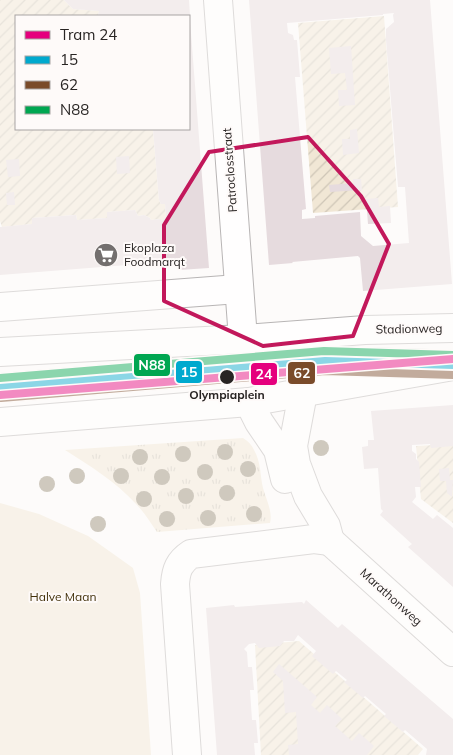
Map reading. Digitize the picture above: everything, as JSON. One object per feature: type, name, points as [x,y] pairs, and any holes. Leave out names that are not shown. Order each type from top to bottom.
[{"type":"street","name":"Patroclosstraat","points":[[218,0],[243,339]]},
{"type":"street","points":[[0,307],[238,289]]},
{"type":"street","name":"Stadionweg","points":[[243,339],[365,330],[453,328]]},
{"type":"street","points":[[0,352],[243,339]]},
{"type":"street","points":[[0,388],[342,361],[453,366]]},
{"type":"street","points":[[0,422],[249,402],[453,366]]},
{"type":"street","points":[[303,393],[293,446],[296,464],[308,496],[326,526],[322,540]]},
{"type":"street","points":[[249,402],[259,422],[278,450],[291,502],[322,540]]},
{"type":"street","points":[[187,755],[175,584],[176,572],[180,563],[191,554],[322,540]]},
{"type":"street","name":"Marathonweg","points":[[322,540],[453,652]]},
{"type":"highlighted area","points":[[308,137],[361,196],[389,244],[353,336],[263,346],[164,301],[164,225],[209,152]]},
{"type":"green space","points":[[0,0],[64,0],[73,9],[99,11],[98,15],[15,15],[15,130],[153,130],[159,200],[161,204],[165,204],[166,217],[162,221],[160,219],[151,220],[144,215],[138,216],[135,210],[107,212],[107,218],[77,220],[76,215],[32,218],[32,224],[2,227],[0,221]]},
{"type":"green space","points":[[384,16],[398,207],[313,213],[298,23]]},
{"type":"green space","points":[[243,438],[252,446],[258,459],[263,488],[270,510],[270,523],[157,532],[139,507],[120,488],[65,450]]},
{"type":"green space","points":[[453,444],[453,523],[421,499],[416,446]]},
{"type":"green space","name":"Halve Maan","points":[[0,503],[39,514],[88,536],[133,568],[140,593],[151,755],[0,755]]},
{"type":"green space","points":[[299,641],[423,749],[418,755],[261,755],[255,645]]},
{"type":"building","points":[[64,0],[189,0],[190,15],[98,15],[99,11],[73,9]]},
{"type":"building","points":[[249,0],[430,0],[452,284],[363,291],[360,258],[358,256],[269,265]],"holes":[[[394,13],[394,22],[386,29],[386,40],[398,187],[405,187],[409,243],[373,246],[361,236],[360,212],[302,219],[302,210],[306,209],[295,77],[300,77],[297,40],[294,40],[293,35],[288,33],[287,23]]]},
{"type":"building","points":[[190,20],[209,268],[179,270],[178,261],[0,275],[0,227],[32,224],[32,218],[76,215],[77,220],[107,218],[107,212],[135,210],[138,216],[144,215],[151,220],[161,219],[162,221],[166,217],[165,204],[161,204],[159,200],[153,130],[190,130]]},
{"type":"building","points":[[351,46],[355,105],[339,106],[338,90],[347,90],[345,73],[331,74],[329,48]]},
{"type":"building","points":[[357,129],[359,153],[343,155],[342,139],[350,139],[350,130]]},
{"type":"building","points":[[129,156],[130,173],[117,174],[116,157]]},
{"type":"building","points":[[19,159],[20,176],[8,177],[6,160]]},
{"type":"building","points":[[353,179],[361,179],[362,190],[330,192],[329,185],[354,183]]},
{"type":"building","points":[[14,192],[15,205],[7,205],[6,193]]},
{"type":"building","points":[[378,198],[379,207],[390,206],[391,223],[368,224],[366,199]]},
{"type":"building","points":[[453,405],[453,446],[431,448],[430,444],[412,445],[412,451],[416,454],[416,459],[419,462],[421,487],[415,487],[416,497],[412,502],[433,519],[437,515],[453,528],[453,587],[408,547],[412,544],[380,515],[383,511],[381,509],[378,468],[364,469],[362,447],[368,446],[368,440],[374,440],[371,411]]},
{"type":"building","points":[[449,468],[450,480],[453,480],[452,497],[447,493],[446,481],[440,481],[439,469]]},
{"type":"building","points":[[306,600],[338,628],[342,624],[453,719],[453,755],[426,755],[427,749],[405,730],[403,732],[384,716],[386,714],[365,696],[363,698],[344,682],[347,680],[336,671],[333,674],[312,656],[316,651],[298,635],[294,641],[284,641],[280,646],[259,648],[255,643],[249,644],[244,649],[247,652],[248,667],[252,667],[254,690],[250,690],[252,720],[256,720],[258,743],[254,743],[255,755],[217,755],[206,608],[302,602],[304,604]]},
{"type":"building","points":[[279,664],[317,697],[311,705],[320,713],[327,705],[342,719],[335,726],[352,741],[359,733],[374,746],[367,755],[289,755],[288,745],[298,744],[296,712],[285,713],[283,681],[273,672]]},
{"type":"tram line","name":"24","points":[[0,395],[453,359]]},
{"type":"transit line","name":"N88","points":[[0,378],[324,351],[453,355]]},
{"type":"transit line","name":"15","points":[[0,388],[325,361],[453,365]]},
{"type":"transit line","name":"62","points":[[1,398],[325,371],[453,375]]},
{"type":"place","name":"Ekoplaza Foodmarqt","points":[[106,255]]},
{"type":"place","name":"Olympiaplein","points":[[227,377]]}]
